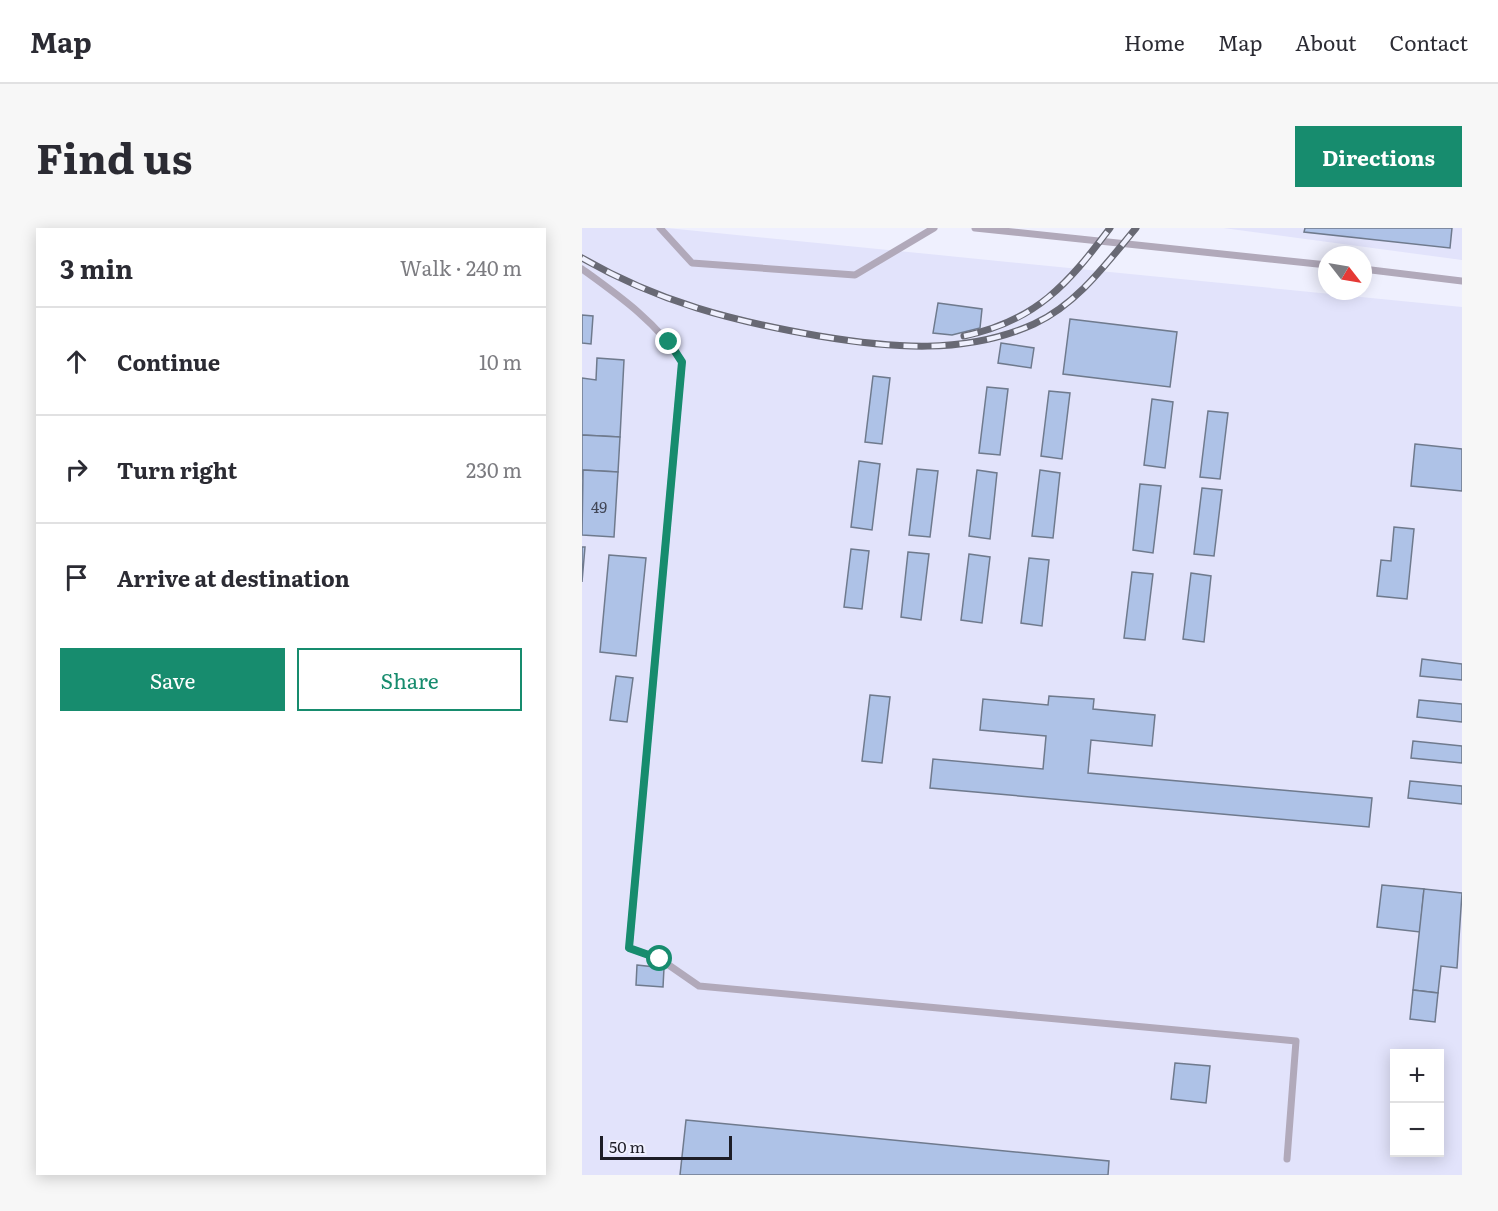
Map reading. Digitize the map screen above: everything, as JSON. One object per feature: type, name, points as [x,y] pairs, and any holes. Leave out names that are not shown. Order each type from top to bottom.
[{"type":"lane","points":[[660,228],[693,263],[855,275],[934,228]]},
{"type":"lane","points":[[975,228],[1318,264]]},
{"type":"lane","points":[[582,269],[614,292],[669,342],[682,362],[629,948],[660,959],[699,986],[1296,1041],[1287,1159]]},
{"type":"lane","points":[[1372,270],[1462,281]]},
{"type":"shaded area","points":[[582,228],[667,228],[1318,293],[1318,300],[1372,300],[1372,298],[1462,307],[1462,1175],[582,1175]]},
{"type":"shaded area","points":[[1223,228],[1462,228],[1462,260],[1372,248],[1372,246]]},
{"type":"building","points":[[1305,228],[1452,228],[1450,248],[1304,232]]},
{"type":"building","points":[[938,303],[982,309],[980,328],[952,335],[933,333]]},
{"type":"building","points":[[582,315],[593,316],[591,344],[582,343]]},
{"type":"building","points":[[1070,319],[1177,332],[1170,387],[1063,374]]},
{"type":"building","points":[[1001,343],[1034,348],[1031,368],[998,363]]},
{"type":"building","points":[[597,358],[624,360],[620,437],[582,435],[582,378],[596,380]]},
{"type":"building","points":[[873,376],[890,378],[882,444],[865,442]]},
{"type":"building","points":[[987,387],[1008,389],[1000,455],[979,453]]},
{"type":"building","points":[[1049,391],[1070,393],[1062,459],[1041,456]]},
{"type":"building","points":[[1152,399],[1173,402],[1165,468],[1144,465]]},
{"type":"building","points":[[1208,411],[1228,413],[1220,479],[1200,477]]},
{"type":"building","points":[[582,435],[620,437],[618,472],[583,470],[582,480]]},
{"type":"building","points":[[1415,444],[1462,449],[1462,491],[1411,486]]},
{"type":"building","points":[[859,461],[880,464],[872,530],[851,527]]},
{"type":"building","points":[[917,469],[938,471],[930,537],[909,535]]},
{"type":"building","points":[[583,470],[618,472],[614,537],[582,535]]},
{"type":"building","points":[[977,470],[997,473],[990,539],[969,536]]},
{"type":"building","points":[[1040,470],[1060,473],[1053,538],[1032,536]]},
{"type":"building","points":[[1140,484],[1161,486],[1153,553],[1133,550]]},
{"type":"building","points":[[1202,488],[1222,490],[1214,556],[1194,554]]},
{"type":"building","points":[[1394,527],[1414,529],[1407,599],[1377,596],[1381,560],[1391,561]]},
{"type":"building","points":[[582,547],[585,547],[582,582]]},
{"type":"building","points":[[851,549],[869,551],[862,609],[844,607]]},
{"type":"building","points":[[908,552],[929,554],[921,620],[901,617]]},
{"type":"building","points":[[969,554],[990,557],[982,623],[961,620]]},
{"type":"building","points":[[609,555],[646,558],[636,656],[600,652]]},
{"type":"building","points":[[1029,558],[1049,560],[1042,626],[1021,623]]},
{"type":"building","points":[[1132,572],[1153,574],[1145,640],[1124,638]]},
{"type":"building","points":[[1191,573],[1211,576],[1204,642],[1183,639]]},
{"type":"building","points":[[1422,659],[1462,664],[1462,680],[1420,676]]},
{"type":"building","points":[[616,676],[633,678],[627,722],[610,720]]},
{"type":"building","points":[[870,695],[890,697],[882,763],[862,761]]},
{"type":"building","points":[[1049,696],[1094,699],[1093,709],[1155,715],[1152,746],[1091,740],[1088,773],[1372,798],[1369,827],[930,788],[933,759],[1043,769],[1046,736],[980,730],[983,699],[1048,705]]},
{"type":"building","points":[[1419,700],[1462,704],[1462,722],[1417,717]]},
{"type":"building","points":[[1413,741],[1462,746],[1462,763],[1411,758]]},
{"type":"building","points":[[1410,781],[1462,786],[1462,804],[1408,798]]},
{"type":"building","points":[[1382,885],[1424,889],[1420,932],[1377,927]]},
{"type":"building","points":[[1424,889],[1462,893],[1457,968],[1441,966],[1438,993],[1413,990]]},
{"type":"building","points":[[637,965],[664,968],[663,987],[636,985]]},
{"type":"building","points":[[1413,990],[1438,993],[1435,1022],[1410,1019]]},
{"type":"building","points":[[1175,1063],[1210,1066],[1206,1103],[1171,1099]]},
{"type":"building","points":[[686,1120],[1109,1161],[1108,1175],[680,1175]]},
{"type":"railway","points":[[964,336],[1011,321],[1031,310],[1064,283],[1110,228]]},
{"type":"railway","points":[[582,258],[639,287],[697,308],[756,324],[873,344],[955,345],[1008,334],[1049,316],[1064,306],[1090,282],[1136,228]]},
{"type":"route","points":[[660,959],[629,948],[682,362],[669,342]]}]
